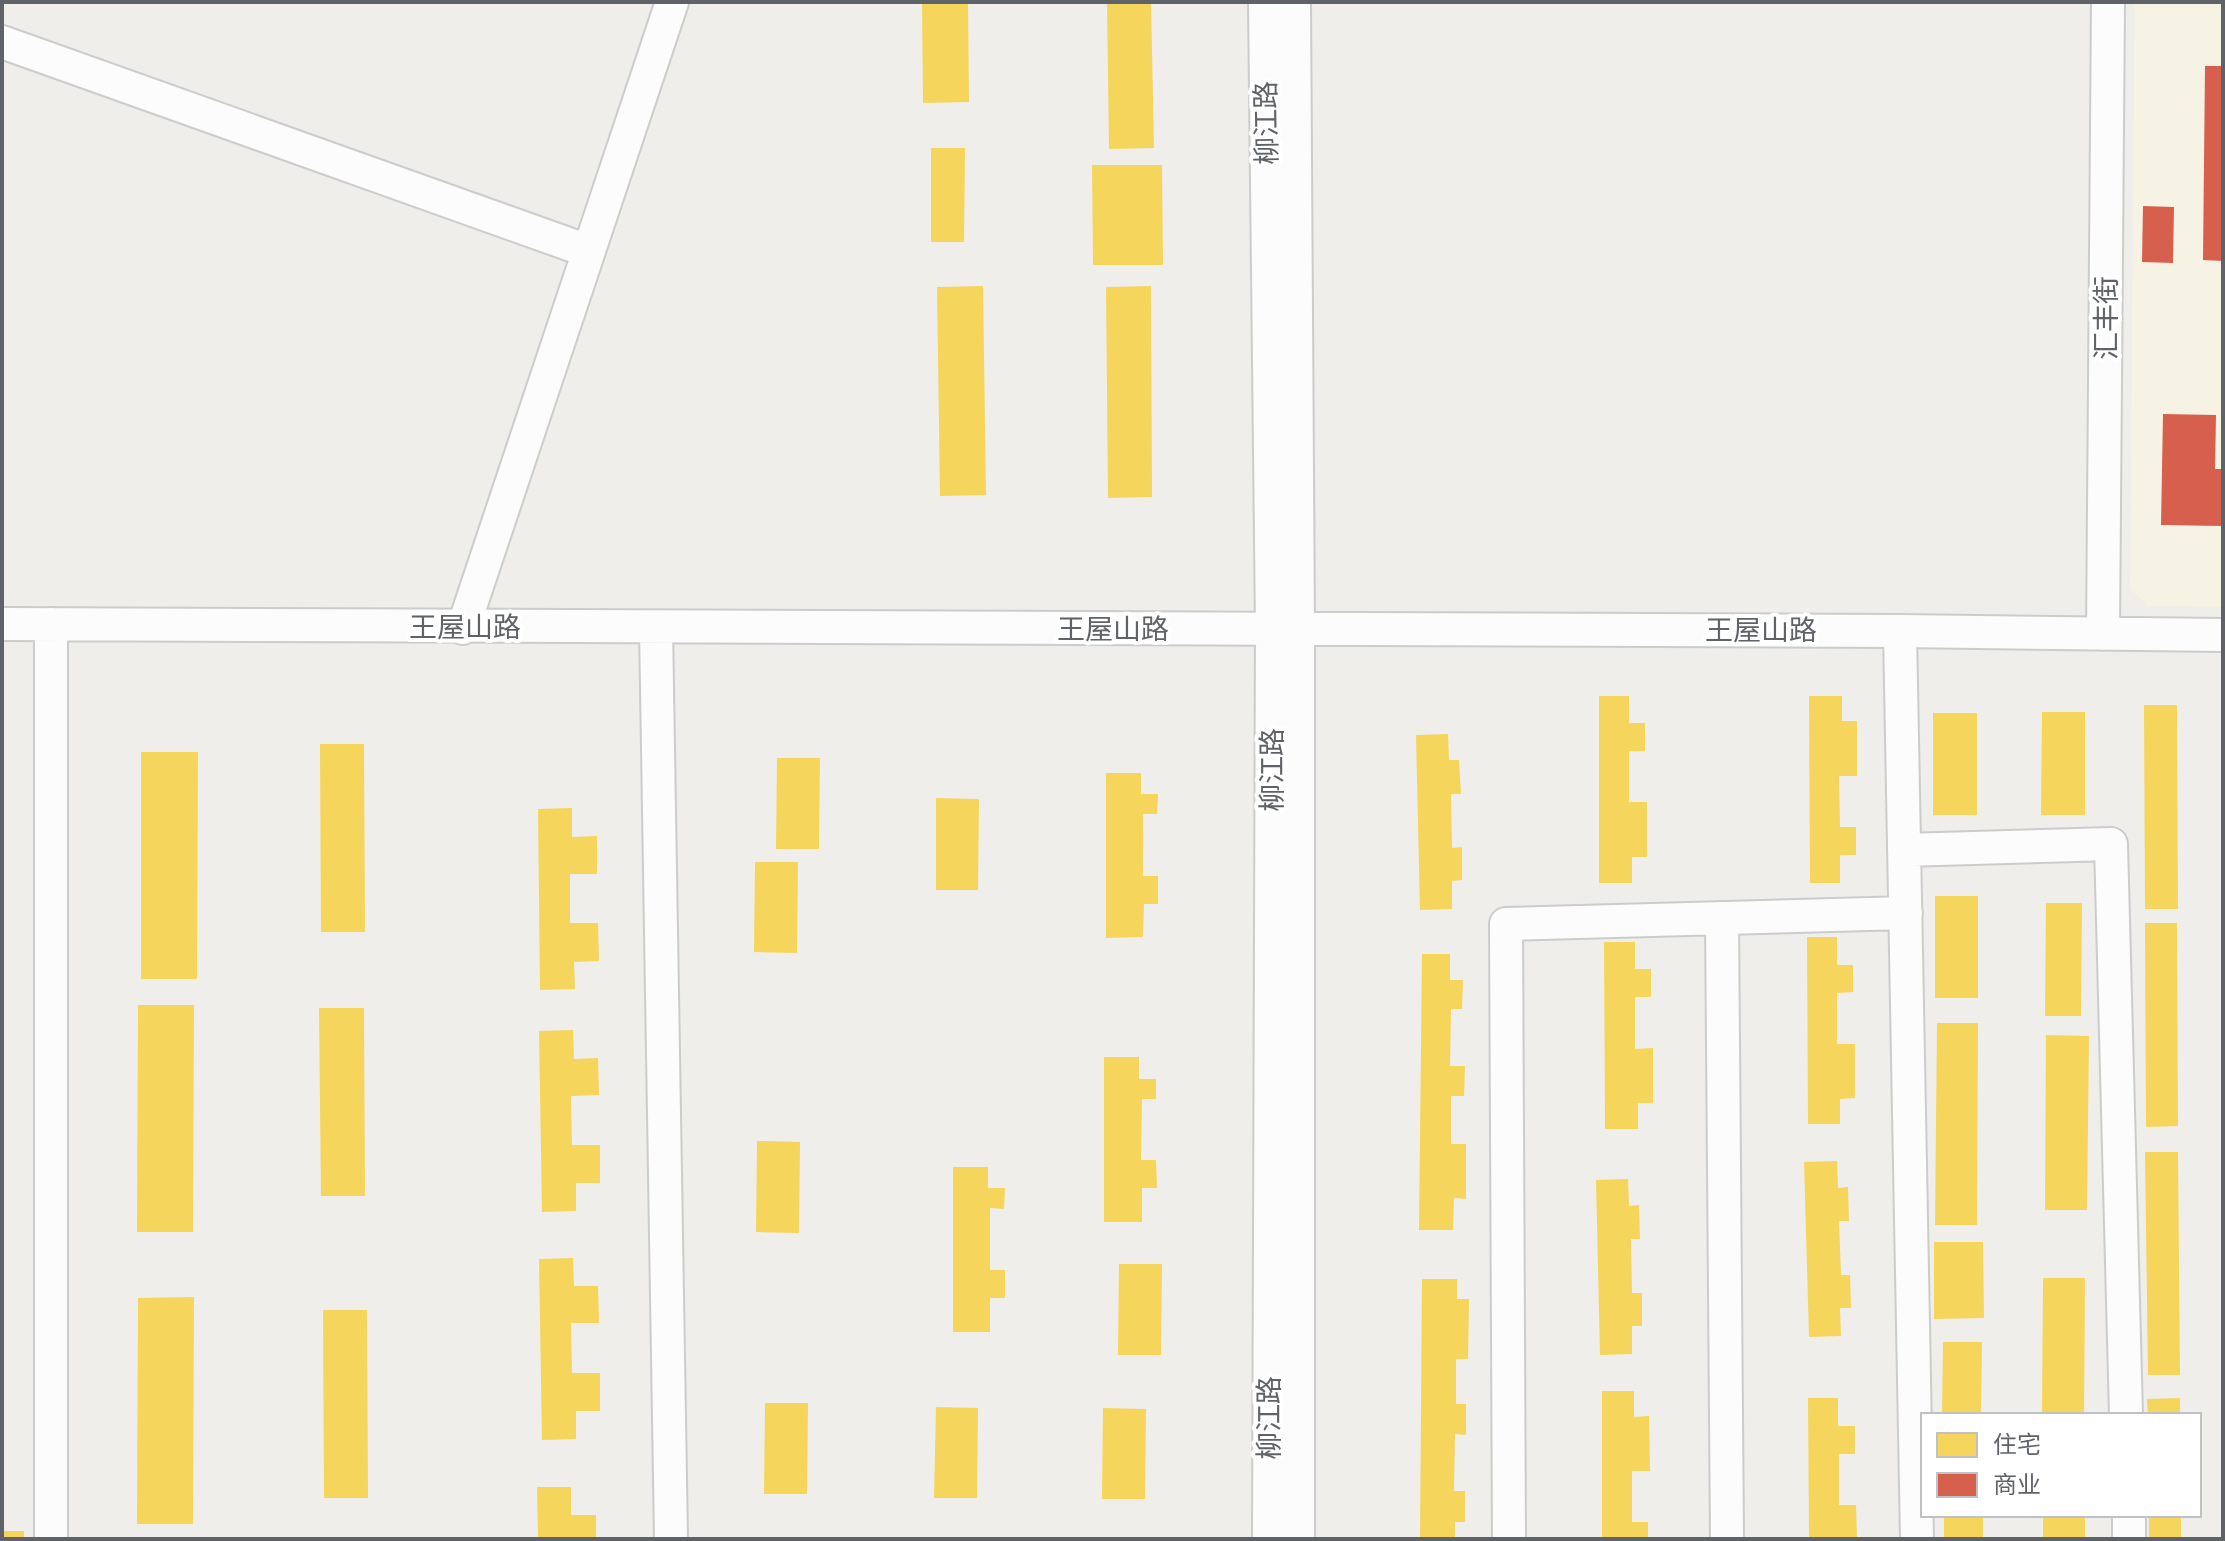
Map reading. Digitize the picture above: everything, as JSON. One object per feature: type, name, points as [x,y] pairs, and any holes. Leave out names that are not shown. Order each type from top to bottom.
[{"type":"street","points":[[463,628],[672,2]]},
{"type":"street","name":"柳江路","points":[[1265,2],[1285,629],[1298,1539]]},
{"type":"street","name":"柳江路","points":[[1269,1539],[1294,2]]},
{"type":"street","name":"汇丰街","points":[[2103,634],[2108,2]]},
{"type":"street","points":[[2,42],[588,251]]},
{"type":"street","name":"王屋山路","points":[[2,624],[1900,631],[2223,635]]},
{"type":"street","points":[[51,624],[51,1539]]},
{"type":"street","points":[[656,627],[671,1539]]},
{"type":"street","points":[[1900,631],[1917,1539]]},
{"type":"street","points":[[1904,850],[2111,844],[2126,1413]]},
{"type":"street","points":[[1509,1539],[1506,924],[1906,913]]},
{"type":"street","points":[[1722,918],[1727,1539]]},
{"type":"street","points":[[2129,1517],[2129,1539]]},
{"type":"shaded area","points":[[2135,2],[2223,2],[2223,607],[2148,606],[2130,589]]},
{"type":"building: 住宅","points":[[922,2],[968,2],[969,102],[923,103]]},
{"type":"building: 住宅","points":[[1107,2],[1151,2],[1154,148],[1109,149]]},
{"type":"building: 住宅","points":[[931,148],[965,148],[964,242],[931,242]]},
{"type":"building: 住宅","points":[[1092,165],[1162,165],[1163,265],[1093,265]]},
{"type":"building: 住宅","points":[[983,286],[986,495],[940,496],[937,287]]},
{"type":"building: 住宅","points":[[1151,286],[1152,497],[1108,498],[1106,287]]},
{"type":"building: 住宅","points":[[1599,696],[1629,696],[1629,723],[1645,723],[1645,751],[1629,751],[1629,802],[1647,802],[1647,857],[1632,857],[1632,883],[1599,883]]},
{"type":"building: 住宅","points":[[1809,696],[1842,696],[1842,721],[1857,721],[1857,776],[1839,776],[1840,827],[1856,827],[1856,855],[1840,855],[1840,883],[1810,883]]},
{"type":"building: 住宅","points":[[2144,705],[2177,705],[2178,909],[2145,909]]},
{"type":"building: 住宅","points":[[2042,712],[2085,712],[2085,815],[2041,815]]},
{"type":"building: 住宅","points":[[1933,713],[1977,713],[1977,815],[1933,815]]},
{"type":"building: 住宅","points":[[1448,734],[1449,760],[1459,760],[1461,794],[1451,794],[1452,848],[1462,847],[1462,880],[1452,881],[1452,909],[1420,910],[1416,735]]},
{"type":"building: 住宅","points":[[320,744],[364,744],[365,932],[321,932]]},
{"type":"building: 住宅","points":[[141,752],[198,752],[197,979],[141,979]]},
{"type":"building: 住宅","points":[[777,758],[820,758],[819,849],[776,849]]},
{"type":"building: 住宅","points":[[1106,773],[1141,773],[1141,794],[1158,794],[1157,814],[1143,814],[1143,876],[1158,876],[1158,904],[1144,904],[1143,937],[1106,938]]},
{"type":"building: 住宅","points":[[936,798],[979,799],[978,890],[936,890]]},
{"type":"building: 住宅","points":[[572,808],[572,837],[597,836],[597,874],[570,874],[570,923],[598,923],[599,961],[574,962],[575,989],[540,990],[538,809]]},
{"type":"building: 住宅","points":[[755,862],[798,862],[797,953],[754,952]]},
{"type":"building: 住宅","points":[[1935,896],[1978,896],[1978,998],[1935,998]]},
{"type":"building: 住宅","points":[[2046,903],[2082,903],[2081,1016],[2045,1016]]},
{"type":"building: 住宅","points":[[2145,923],[2177,923],[2178,1126],[2146,1127]]},
{"type":"building: 住宅","points":[[1807,937],[1837,937],[1837,965],[1853,965],[1853,992],[1837,993],[1837,1044],[1855,1044],[1855,1098],[1840,1099],[1840,1124],[1808,1124]]},
{"type":"building: 住宅","points":[[1604,942],[1635,942],[1635,969],[1651,969],[1651,997],[1635,997],[1635,1049],[1653,1048],[1653,1103],[1638,1103],[1638,1129],[1605,1129]]},
{"type":"building: 住宅","points":[[1422,954],[1450,954],[1450,980],[1463,980],[1462,1009],[1451,1009],[1450,1066],[1465,1066],[1464,1096],[1451,1096],[1451,1144],[1466,1144],[1466,1199],[1454,1198],[1453,1230],[1419,1230]]},
{"type":"building: 住宅","points":[[138,1005],[194,1005],[193,1232],[137,1232]]},
{"type":"building: 住宅","points":[[319,1008],[364,1008],[365,1196],[321,1196]]},
{"type":"building: 住宅","points":[[1937,1023],[1978,1023],[1977,1225],[1935,1225]]},
{"type":"building: 住宅","points":[[573,1030],[574,1059],[598,1058],[599,1095],[571,1096],[572,1145],[600,1145],[600,1183],[576,1183],[576,1211],[542,1212],[539,1031]]},
{"type":"building: 住宅","points":[[2046,1035],[2089,1036],[2087,1210],[2045,1210]]},
{"type":"building: 住宅","points":[[1104,1057],[1139,1057],[1139,1079],[1156,1079],[1156,1099],[1142,1099],[1141,1160],[1156,1160],[1157,1188],[1142,1188],[1142,1222],[1104,1222]]},
{"type":"building: 住宅","points":[[757,1141],[800,1142],[799,1233],[756,1232]]},
{"type":"building: 住宅","points":[[2145,1152],[2178,1152],[2180,1375],[2148,1375]]},
{"type":"building: 住宅","points":[[1837,1161],[1838,1188],[1848,1187],[1849,1221],[1839,1221],[1841,1275],[1850,1275],[1851,1308],[1840,1308],[1841,1336],[1809,1337],[1804,1162]]},
{"type":"building: 住宅","points":[[953,1167],[988,1167],[988,1188],[1005,1188],[1004,1209],[990,1208],[990,1270],[1005,1270],[1005,1298],[990,1298],[990,1332],[953,1332]]},
{"type":"building: 住宅","points":[[1628,1179],[1629,1206],[1639,1205],[1640,1239],[1631,1239],[1632,1293],[1642,1293],[1642,1326],[1632,1326],[1632,1354],[1600,1355],[1596,1180]]},
{"type":"building: 住宅","points":[[1934,1242],[1983,1242],[1984,1318],[1934,1319]]},
{"type":"building: 住宅","points":[[573,1258],[574,1286],[598,1286],[599,1323],[571,1323],[572,1373],[600,1373],[600,1411],[576,1411],[576,1439],[542,1440],[539,1259]]},
{"type":"building: 住宅","points":[[1119,1264],[1162,1264],[1161,1355],[1118,1355]]},
{"type":"building: 住宅","points":[[2043,1278],[2085,1278],[2084,1413],[2042,1413]]},
{"type":"building: 住宅","points":[[1422,1279],[1457,1279],[1457,1299],[1469,1299],[1468,1359],[1456,1359],[1456,1404],[1466,1404],[1466,1435],[1455,1434],[1454,1491],[1465,1491],[1465,1522],[1455,1522],[1455,1539],[1420,1539]]},
{"type":"building: 住宅","points":[[194,1297],[193,1524],[137,1524],[138,1298]]},
{"type":"building: 住宅","points":[[323,1310],[367,1310],[368,1498],[324,1498]]},
{"type":"building: 住宅","points":[[1943,1342],[1982,1342],[1981,1413],[1942,1413]]},
{"type":"building: 住宅","points":[[1602,1391],[1634,1391],[1634,1417],[1649,1416],[1650,1471],[1632,1471],[1632,1522],[1648,1522],[1648,1539],[1602,1539]]},
{"type":"building: 住宅","points":[[1808,1398],[1838,1398],[1838,1426],[1855,1426],[1855,1454],[1839,1454],[1839,1505],[1856,1505],[1857,1539],[1809,1539]]},
{"type":"building: 住宅","points":[[2180,1398],[2180,1413],[2148,1413],[2147,1399]]},
{"type":"building: 住宅","points":[[765,1403],[808,1403],[807,1494],[764,1494]]},
{"type":"building: 住宅","points":[[936,1407],[978,1408],[977,1498],[934,1498]]},
{"type":"building: 住宅","points":[[1103,1408],[1146,1409],[1145,1499],[1102,1499]]},
{"type":"building: 住宅","points":[[537,1487],[571,1487],[571,1515],[596,1515],[596,1539],[538,1539]]},
{"type":"building: 住宅","points":[[1944,1517],[1983,1517],[1983,1539],[1944,1539]]},
{"type":"building: 住宅","points":[[2043,1517],[2085,1517],[2085,1539],[2043,1539]]},
{"type":"building: 住宅","points":[[2149,1517],[2181,1517],[2181,1539],[2149,1539]]},
{"type":"building: 住宅","points":[[2,1531],[24,1531],[24,1539],[2,1539]]},
{"type":"building: 商业","points":[[2205,66],[2223,66],[2223,261],[2203,260]]},
{"type":"building: 商业","points":[[2143,206],[2174,207],[2173,263],[2142,262]]},
{"type":"building: 商业","points":[[2163,414],[2216,415],[2215,469],[2223,469],[2223,526],[2161,525]]}]
